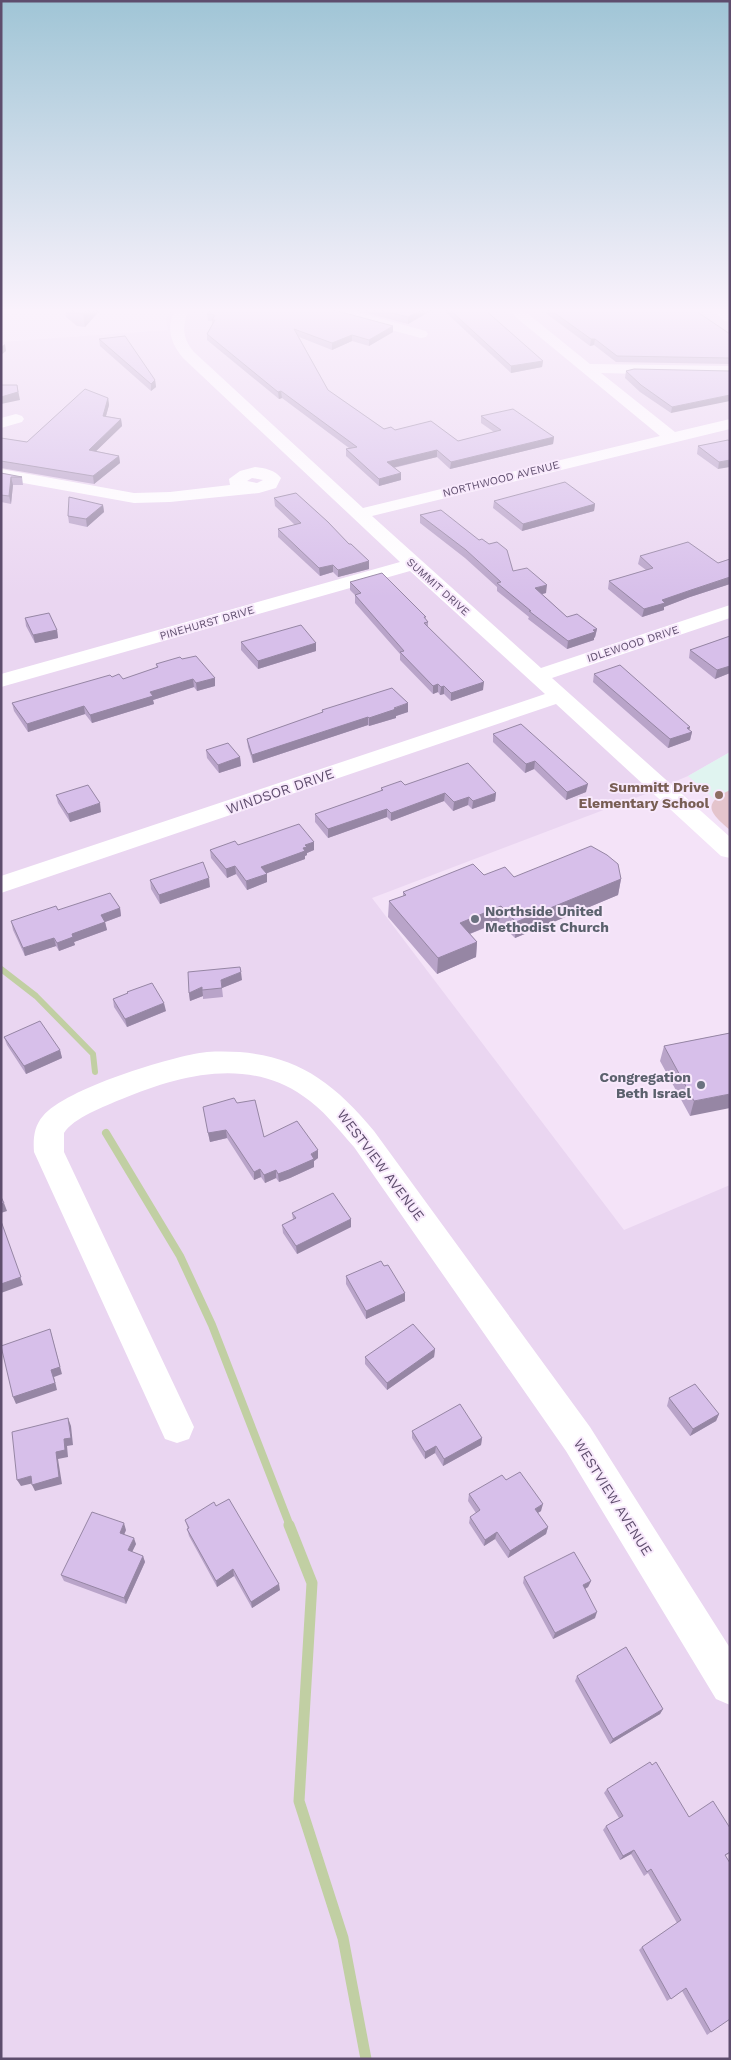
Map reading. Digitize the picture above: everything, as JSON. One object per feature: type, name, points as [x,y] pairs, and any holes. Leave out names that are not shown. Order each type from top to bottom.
[{"type":"street","name":"SUMMIT DRIVE","points":[[231,405],[289,473],[359,514],[730,850]]},
{"type":"street","points":[[632,405],[671,437]]},
{"type":"street","name":"NORTHWOOD AVENUE","points":[[359,514],[730,424]]},
{"type":"street","points":[[1,474],[134,498],[170,497],[204,492],[242,483],[251,473],[289,473]]},
{"type":"street","name":"PINEHURST DRIVE","points":[[1,682],[413,564]]},
{"type":"street","name":"IDLEWOOD DRIVE","points":[[537,676],[730,611]]},
{"type":"street","name":"WINDSOR DRIVE","points":[[1,885],[560,696]]},
{"type":"street","name":"WESTVIEW AVENUE","points":[[177,1427],[49,1152],[47,1137],[54,1123],[67,1112],[88,1101],[162,1072],[196,1064],[248,1063],[275,1069],[316,1088],[334,1102],[364,1139],[578,1439],[730,1685]]},
{"type":"shaded area","points":[[1,405],[730,405],[730,752],[688,776],[643,795],[372,898],[624,1230],[730,1185],[730,2059],[1,2059]]},
{"type":"shaded area","name":"Summitt Drive Elementary School","points":[[730,752],[730,813],[688,776]]},
{"type":"shaded area","points":[[730,790],[730,830],[717,819],[712,809],[712,804],[721,795]]},
{"type":"building","points":[[67,405],[106,405],[103,416],[121,419],[89,450],[119,456],[93,476],[1,461],[1,438],[27,442]]},
{"type":"building","points":[[300,405],[350,405],[384,429],[391,427],[395,430],[431,421],[458,441],[501,430],[481,416],[513,409],[554,437],[451,462],[437,450],[387,462],[401,473],[379,479],[346,449],[357,447]]},
{"type":"building","points":[[730,441],[730,460],[719,462],[698,446]]},
{"type":"building","points":[[1,473],[22,477],[11,477],[9,496],[1,495]]},
{"type":"building","points":[[565,482],[595,504],[523,524],[494,501]]},
{"type":"building","points":[[296,493],[369,561],[338,570],[333,565],[319,568],[278,529],[301,523],[274,498]]},
{"type":"building","points":[[69,497],[103,505],[86,519],[68,516]]},
{"type":"building","points":[[441,510],[479,540],[482,539],[489,544],[497,542],[507,550],[513,571],[527,568],[547,585],[535,588],[567,617],[577,614],[597,629],[593,630],[595,632],[568,641],[529,611],[531,611],[497,583],[501,582],[466,550],[420,515]]},
{"type":"building","points":[[688,542],[718,563],[730,559],[730,577],[662,600],[665,603],[644,609],[609,581],[653,568],[640,556]]},
{"type":"building","points":[[382,573],[426,617],[424,617],[428,622],[424,623],[484,682],[451,693],[444,686],[441,687],[438,684],[433,686],[400,652],[404,651],[355,595],[361,593],[350,582]]},
{"type":"building","points":[[49,613],[57,630],[33,635],[25,618]]},
{"type":"building","points":[[301,625],[316,643],[258,661],[241,642]]},
{"type":"building","points":[[730,636],[730,666],[717,670],[690,650]]},
{"type":"building","points":[[196,656],[215,678],[196,683],[193,679],[150,692],[153,696],[90,715],[84,706],[27,724],[12,703],[110,675],[112,677],[119,674],[123,679],[158,667],[156,664],[180,657],[182,659]]},
{"type":"building","points":[[620,665],[690,727],[687,728],[692,732],[670,739],[594,674]]},
{"type":"building","points":[[392,688],[408,703],[369,718],[252,755],[247,739],[323,712],[322,710]]},
{"type":"building","points":[[521,724],[588,784],[567,792],[535,761],[526,764],[493,734]]},
{"type":"building","points":[[228,743],[240,757],[218,765],[206,750]]},
{"type":"building","points":[[468,763],[496,793],[473,801],[469,797],[454,802],[445,793],[391,813],[387,809],[328,829],[315,814],[383,790],[381,788],[401,781],[405,785]]},
{"type":"building","points":[[88,785],[100,803],[68,814],[56,795]]},
{"type":"building","points":[[299,824],[314,842],[305,845],[307,847],[303,848],[305,851],[261,867],[267,874],[246,881],[235,866],[226,869],[210,850],[235,841],[238,845]]},
{"type":"building","name":"Northside United Methodist Church","points":[[591,846],[618,864],[621,879],[516,922],[501,906],[460,923],[477,942],[438,958],[389,901],[406,895],[403,892],[473,864],[484,875],[505,867],[514,877]]},
{"type":"building","points":[[203,862],[209,878],[159,895],[150,880]]},
{"type":"building","points":[[110,893],[120,908],[101,915],[105,922],[72,934],[73,937],[57,943],[54,938],[23,948],[11,921],[56,906],[58,910]]},
{"type":"building","points":[[240,967],[241,972],[221,980],[222,988],[202,990],[202,987],[189,993],[188,972]]},
{"type":"building","points":[[152,983],[164,1003],[125,1019],[113,999]]},
{"type":"building","points":[[40,1021],[60,1050],[24,1066],[4,1037]]},
{"type":"building","name":"Congregation Beth Israel","points":[[730,1033],[730,1094],[694,1101],[664,1046]]},
{"type":"building","points":[[234,1098],[237,1103],[255,1100],[264,1137],[297,1121],[318,1150],[311,1154],[314,1159],[278,1174],[276,1170],[264,1175],[260,1169],[254,1172],[226,1130],[208,1133],[203,1107]]},
{"type":"building","points":[[333,1193],[351,1219],[296,1246],[282,1225],[296,1218],[292,1213]]},
{"type":"building","points":[[1,1221],[21,1277],[1,1284]]},
{"type":"building","points":[[381,1261],[384,1266],[388,1265],[405,1293],[366,1311],[346,1276]]},
{"type":"building","points":[[413,1324],[435,1349],[387,1383],[365,1357]]},
{"type":"building","points":[[50,1329],[60,1367],[51,1370],[55,1383],[13,1397],[1,1346]]},
{"type":"building","points":[[695,1384],[719,1414],[693,1429],[669,1398]]},
{"type":"building","points":[[460,1404],[482,1438],[444,1459],[436,1446],[425,1452],[412,1431]]},
{"type":"building","points":[[68,1418],[71,1438],[64,1439],[65,1450],[56,1452],[59,1477],[32,1485],[31,1476],[17,1480],[12,1432]]},
{"type":"building","points":[[520,1472],[543,1504],[535,1509],[548,1527],[510,1551],[497,1532],[485,1540],[470,1517],[480,1510],[469,1494],[502,1475],[506,1480]]},
{"type":"building","points":[[229,1499],[279,1584],[251,1602],[233,1569],[216,1581],[187,1529],[189,1528],[185,1520],[214,1502],[216,1506]]},
{"type":"building","points":[[92,1512],[124,1523],[120,1533],[134,1538],[128,1550],[143,1556],[124,1598],[61,1575]]},
{"type":"building","points":[[574,1552],[591,1581],[583,1585],[597,1612],[555,1633],[524,1577]]},
{"type":"building","points":[[626,1647],[663,1709],[613,1739],[577,1676]]},
{"type":"building","points":[[650,1762],[652,1765],[656,1762],[689,1817],[713,1801],[730,1828],[730,1852],[725,1855],[730,1863],[730,2019],[711,2032],[686,1988],[671,1999],[642,1947],[681,1920],[651,1869],[647,1872],[634,1850],[623,1856],[606,1826],[623,1816],[607,1789]]},
{"type":"waterway","points":[[1,969],[36,996],[93,1054],[95,1072]]},
{"type":"waterway","points":[[106,1133],[180,1256],[212,1325],[290,1526]]},
{"type":"waterway","points":[[289,1525],[312,1583],[299,1801],[343,1938],[366,2059]]},
{"type":"place","name":"Summitt Drive Elementary School","points":[[719,795]]},
{"type":"place","name":"Northside United Methodist Church","points":[[475,919]]},
{"type":"place","name":"Congregation Beth Israel","points":[[701,1085]]}]
